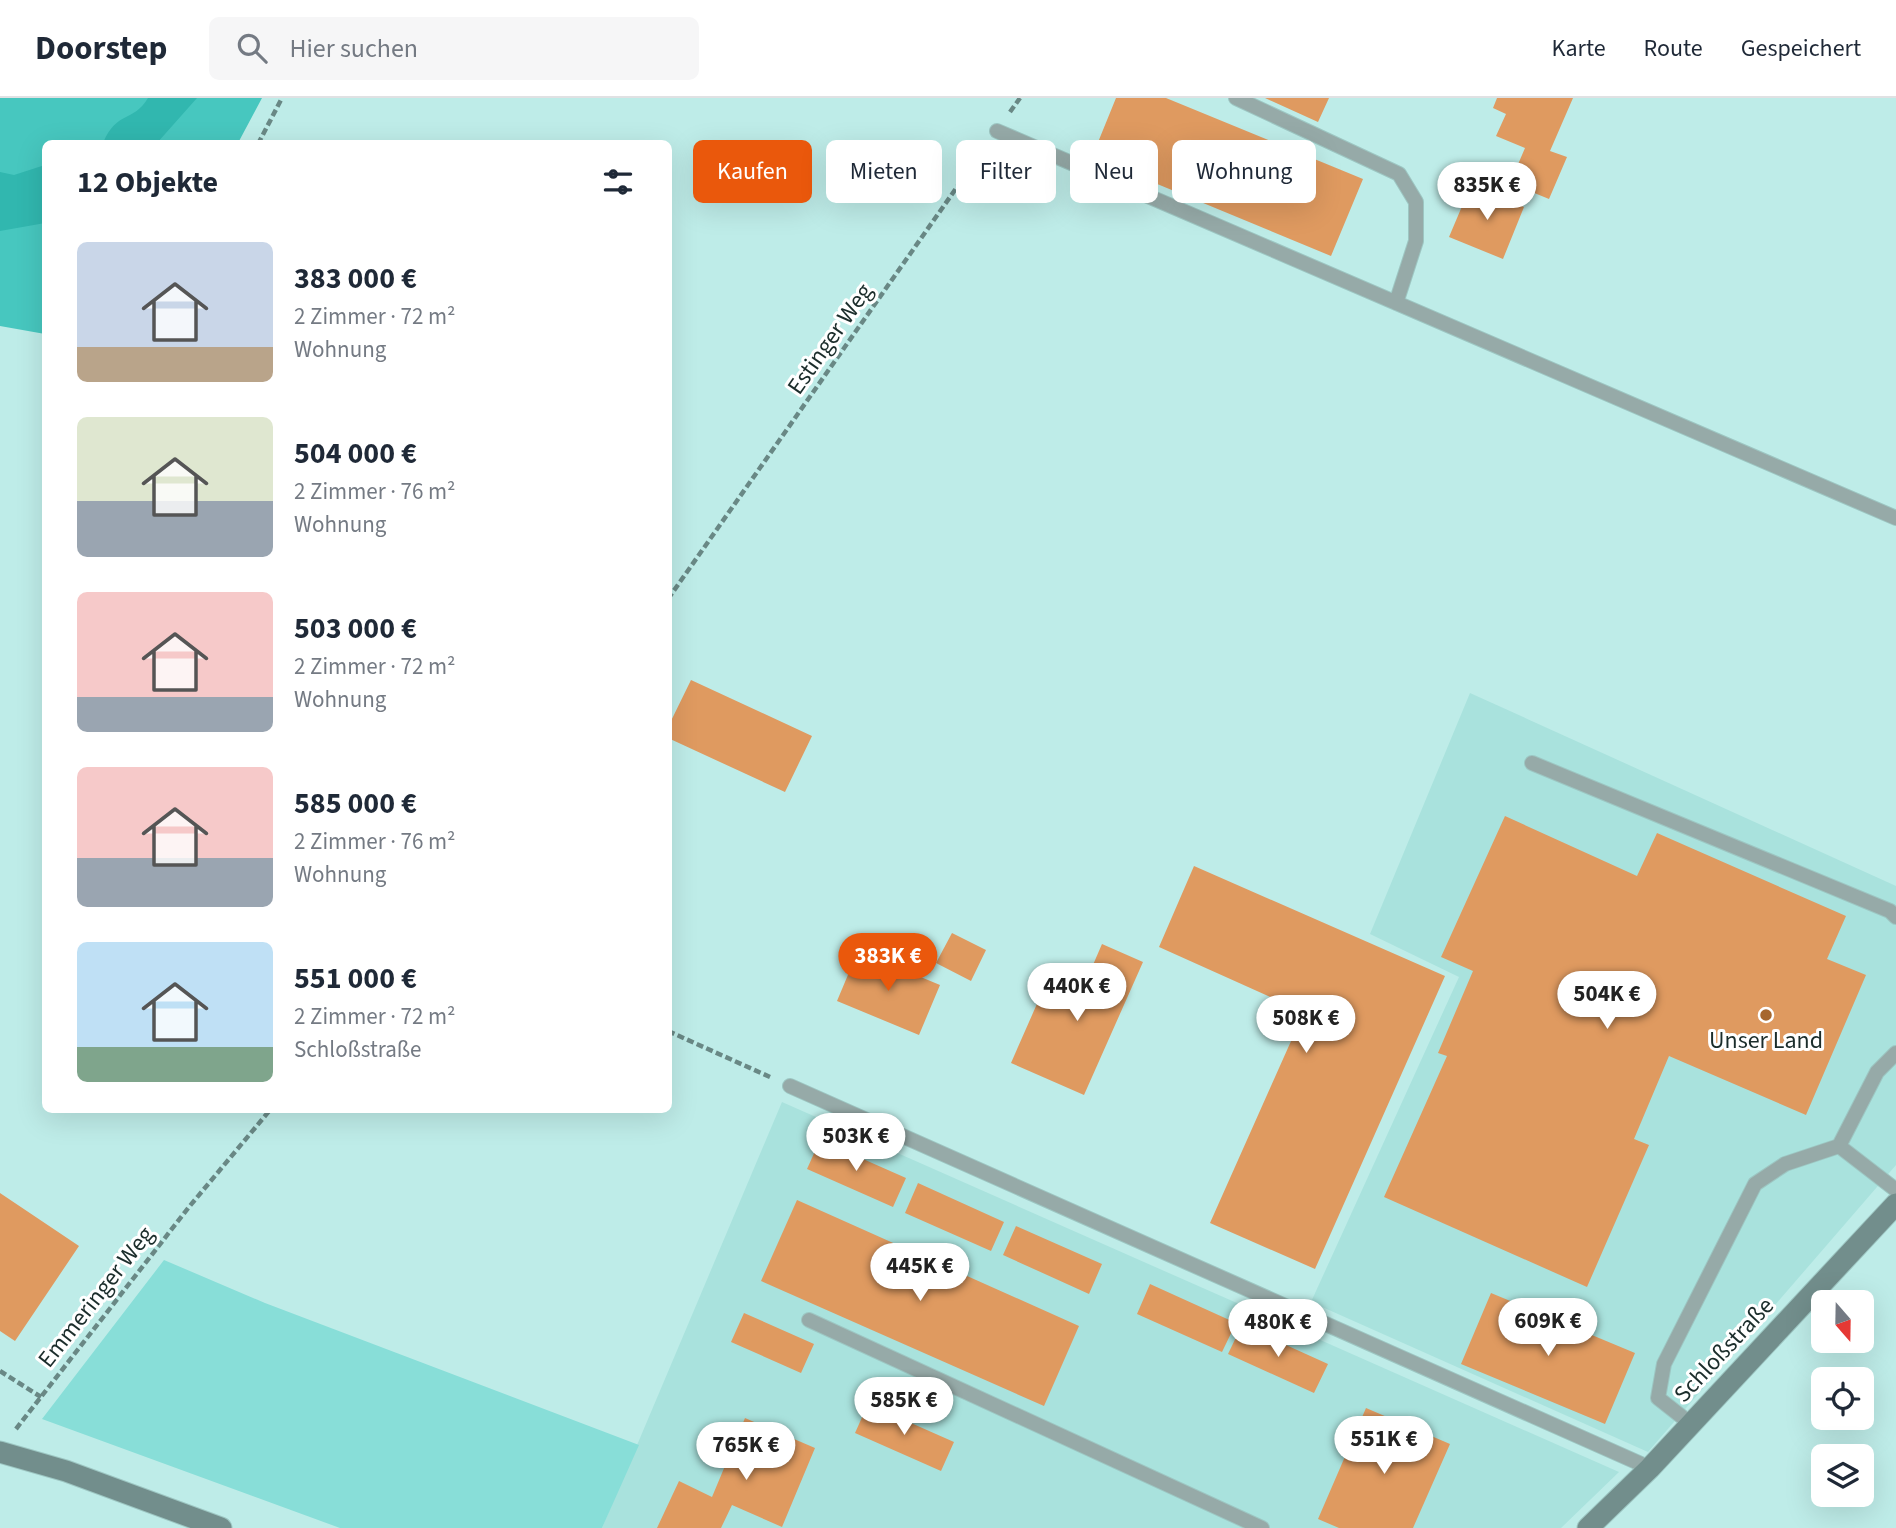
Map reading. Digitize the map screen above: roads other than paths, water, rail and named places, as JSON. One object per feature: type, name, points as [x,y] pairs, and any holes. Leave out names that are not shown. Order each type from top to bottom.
[{"type":"street","name":"Schloßstraße","points":[[1588,1528],[1650,1468],[1896,1204]]},
{"type":"street","points":[[0,1452],[65,1471],[221,1528]]},
{"type":"lane","points":[[1236,98],[1399,174],[1416,202],[1416,241],[1395,303]]},
{"type":"lane","points":[[997,131],[1896,517]]},
{"type":"lane","points":[[1532,763],[1890,911],[1896,917]]},
{"type":"lane","points":[[1691,1424],[1658,1398],[1664,1364],[1755,1184],[1785,1164],[1839,1146],[1877,1072],[1896,1053]]},
{"type":"lane","points":[[790,1086],[1650,1468]]},
{"type":"lane","points":[[1839,1146],[1896,1190]]},
{"type":"lane","points":[[809,1320],[1262,1528]]},
{"type":"place","name":"Unser Land","points":[[1766,1015]]}]
